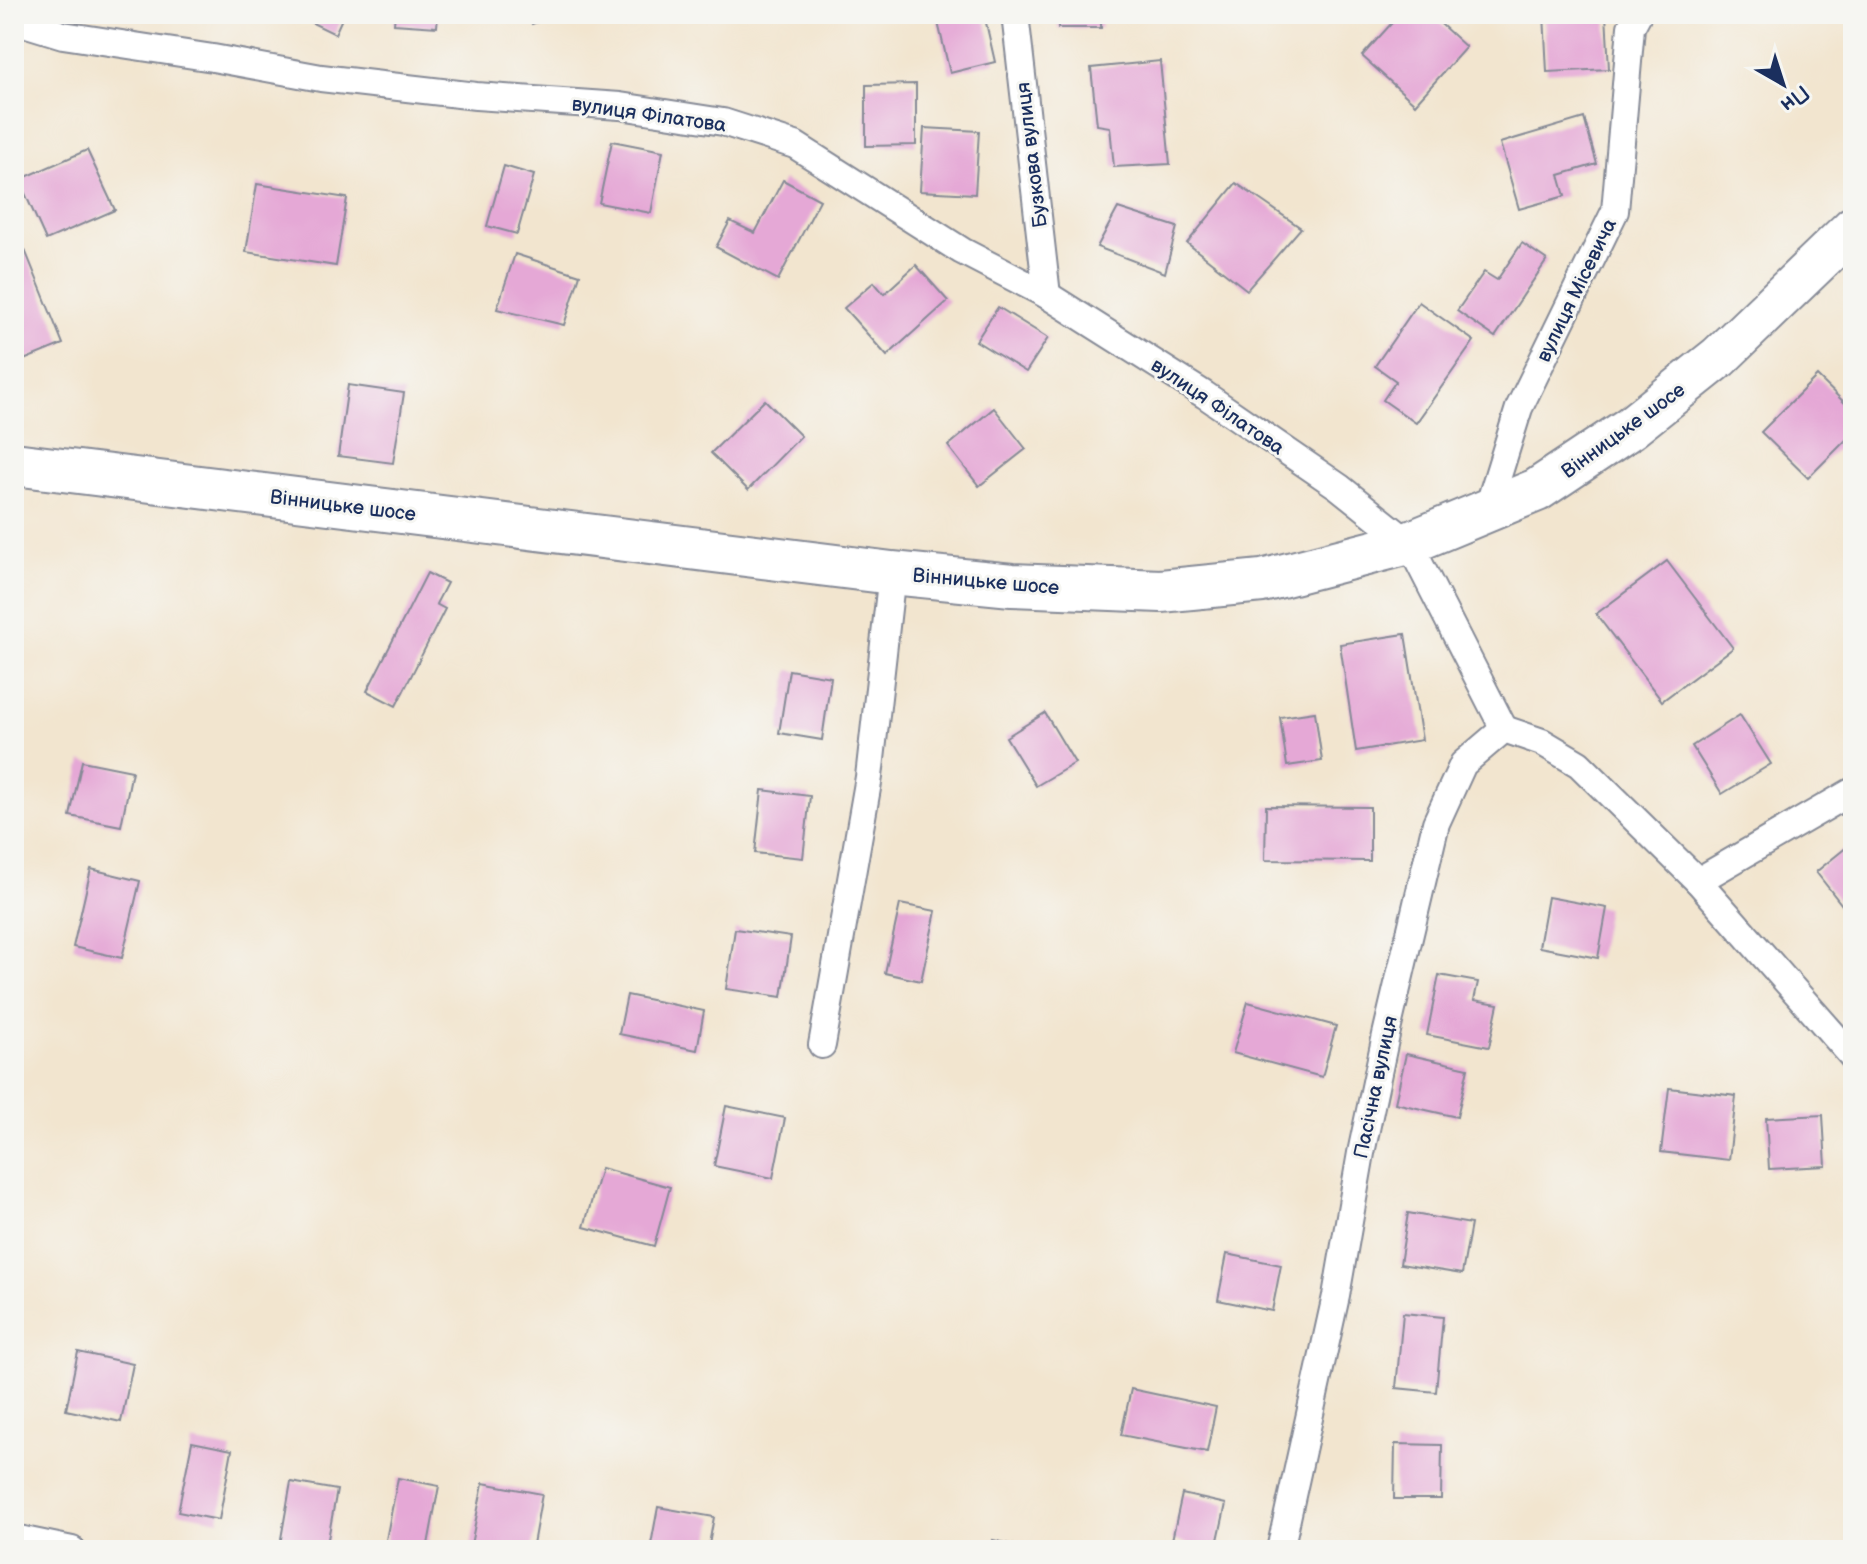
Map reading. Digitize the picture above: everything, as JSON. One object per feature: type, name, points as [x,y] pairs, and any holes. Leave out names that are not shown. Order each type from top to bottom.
[{"type":"main road","name":"Вінницьке шосе","points":[[14,464],[892,573],[1012,585],[1161,591],[1262,581],[1409,543],[1537,490],[1630,428],[1719,357],[1853,228]]},
{"type":"street","name":"Бузкова вулиця","points":[[1015,14],[1047,295]]},
{"type":"street","name":"вулиця Місевича","points":[[1487,511],[1519,408],[1615,211],[1631,27],[1638,14]]},
{"type":"street","name":"вулиця Філатова","points":[[14,20],[63,35],[321,78],[476,96],[620,106],[723,122],[795,145],[962,251],[1047,295],[1205,395],[1339,487],[1409,543]]},
{"type":"street","points":[[1409,543],[1504,729],[1542,742],[1579,764],[1698,881],[1853,1057]]},
{"type":"street","points":[[822,1045],[869,777],[892,573]]},
{"type":"street","name":"Пасічна вулиця","points":[[1280,1550],[1336,1296],[1379,1064],[1436,823],[1463,764],[1504,729]]},
{"type":"street","points":[[1698,881],[1853,791]]},
{"type":"street","points":[[14,1538],[72,1550]]},
{"type":"building","points":[[294,14],[344,14],[335,34]]},
{"type":"building","points":[[395,14],[438,14],[437,27],[394,24]]},
{"type":"building","points":[[528,14],[559,14],[532,24]]},
{"type":"building","points":[[936,14],[984,14],[995,62],[950,73]]},
{"type":"building","points":[[1058,14],[1101,14],[1101,28],[1058,28]]},
{"type":"building","points":[[1400,14],[1430,14],[1466,47],[1415,104],[1362,56]]},
{"type":"building","points":[[1544,14],[1606,14],[1609,69],[1547,72]]},
{"type":"building","points":[[1160,61],[1170,164],[1114,167],[1110,127],[1097,125],[1091,68]]},
{"type":"building","points":[[916,84],[916,145],[866,146],[866,85]]},
{"type":"building","points":[[1584,118],[1597,164],[1559,175],[1565,196],[1519,209],[1500,143]]},
{"type":"building","points":[[924,128],[979,131],[975,194],[920,191]]},
{"type":"building","points":[[612,141],[663,151],[651,213],[599,203]]},
{"type":"building","points":[[87,150],[115,210],[46,240],[19,180]]},
{"type":"building","points":[[504,166],[534,175],[517,234],[487,226]]},
{"type":"building","points":[[783,180],[820,200],[778,280],[716,247],[730,221],[755,233]]},
{"type":"building","points":[[1236,183],[1301,228],[1247,290],[1187,243]]},
{"type":"building","points":[[257,184],[347,198],[336,266],[246,252]]},
{"type":"building","points":[[1118,208],[1177,227],[1165,273],[1097,247]]},
{"type":"building","points":[[1522,243],[1547,260],[1495,337],[1457,311],[1484,272],[1497,280]]},
{"type":"building","points":[[25,250],[63,344],[14,364],[14,255]]},
{"type":"building","points":[[515,254],[580,275],[564,325],[497,309]]},
{"type":"building","points":[[916,265],[948,301],[887,356],[844,308],[874,282],[884,294]]},
{"type":"building","points":[[1419,302],[1474,341],[1416,423],[1383,400],[1396,381],[1375,366]]},
{"type":"building","points":[[998,307],[1048,338],[1026,372],[976,341]]},
{"type":"building","points":[[1817,376],[1853,411],[1853,433],[1808,478],[1761,432]]},
{"type":"building","points":[[348,385],[404,393],[393,463],[338,456]]},
{"type":"building","points":[[765,400],[801,436],[748,490],[711,453]]},
{"type":"building","points":[[994,408],[1026,449],[979,486],[948,446]]},
{"type":"building","points":[[1667,561],[1733,648],[1662,701],[1596,614]]},
{"type":"building","points":[[427,573],[447,583],[436,604],[445,609],[396,706],[367,691]]},
{"type":"building","points":[[1405,634],[1422,740],[1356,751],[1340,644]]},
{"type":"building","points":[[789,670],[831,677],[822,740],[779,733]]},
{"type":"building","points":[[1315,712],[1322,761],[1287,766],[1280,717]]},
{"type":"building","points":[[1045,713],[1075,763],[1036,786],[1006,737]]},
{"type":"building","points":[[1740,715],[1771,764],[1722,794],[1692,746]]},
{"type":"building","points":[[82,761],[132,771],[121,826],[70,816]]},
{"type":"building","points":[[762,790],[810,796],[803,858],[755,853]]},
{"type":"building","points":[[1266,806],[1370,807],[1370,861],[1265,860]]},
{"type":"building","points":[[1853,842],[1853,919],[1816,872]]},
{"type":"building","points":[[91,869],[140,881],[122,958],[73,947]]},
{"type":"building","points":[[1548,897],[1607,908],[1598,958],[1539,947]]},
{"type":"building","points":[[900,904],[936,911],[921,981],[885,973]]},
{"type":"building","points":[[735,929],[791,937],[782,997],[726,989]]},
{"type":"building","points":[[1439,975],[1478,982],[1474,1000],[1498,1004],[1489,1047],[1427,1035]]},
{"type":"building","points":[[627,995],[704,1011],[697,1050],[619,1034]]},
{"type":"building","points":[[1248,1002],[1336,1026],[1322,1077],[1233,1053]]},
{"type":"building","points":[[1406,1054],[1468,1068],[1457,1117],[1395,1103]]},
{"type":"building","points":[[1669,1088],[1736,1096],[1729,1160],[1661,1152]]},
{"type":"building","points":[[726,1106],[785,1118],[773,1178],[714,1166]]},
{"type":"building","points":[[1823,1115],[1826,1166],[1769,1169],[1766,1118]]},
{"type":"building","points":[[601,1168],[670,1187],[654,1246],[584,1227]]},
{"type":"building","points":[[1408,1213],[1471,1224],[1462,1274],[1400,1264]]},
{"type":"building","points":[[1227,1254],[1281,1265],[1272,1311],[1218,1300]]},
{"type":"building","points":[[1403,1313],[1443,1317],[1436,1392],[1396,1388]]},
{"type":"building","points":[[78,1352],[133,1364],[121,1422],[66,1410]]},
{"type":"building","points":[[1131,1389],[1216,1407],[1207,1452],[1121,1435]]},
{"type":"building","points":[[192,1442],[232,1450],[219,1520],[178,1512]]},
{"type":"building","points":[[1395,1444],[1442,1445],[1441,1499],[1394,1499]]},
{"type":"building","points":[[398,1478],[439,1486],[427,1550],[384,1550]]},
{"type":"building","points":[[291,1482],[337,1490],[326,1550],[279,1550]]},
{"type":"building","points":[[483,1483],[542,1494],[532,1550],[470,1550]]},
{"type":"building","points":[[1182,1494],[1226,1504],[1216,1549],[1172,1540]]},
{"type":"building","points":[[658,1507],[714,1517],[708,1550],[650,1550]]},
{"type":"building","points":[[993,1540],[1031,1549],[1031,1550],[991,1550]]}]
